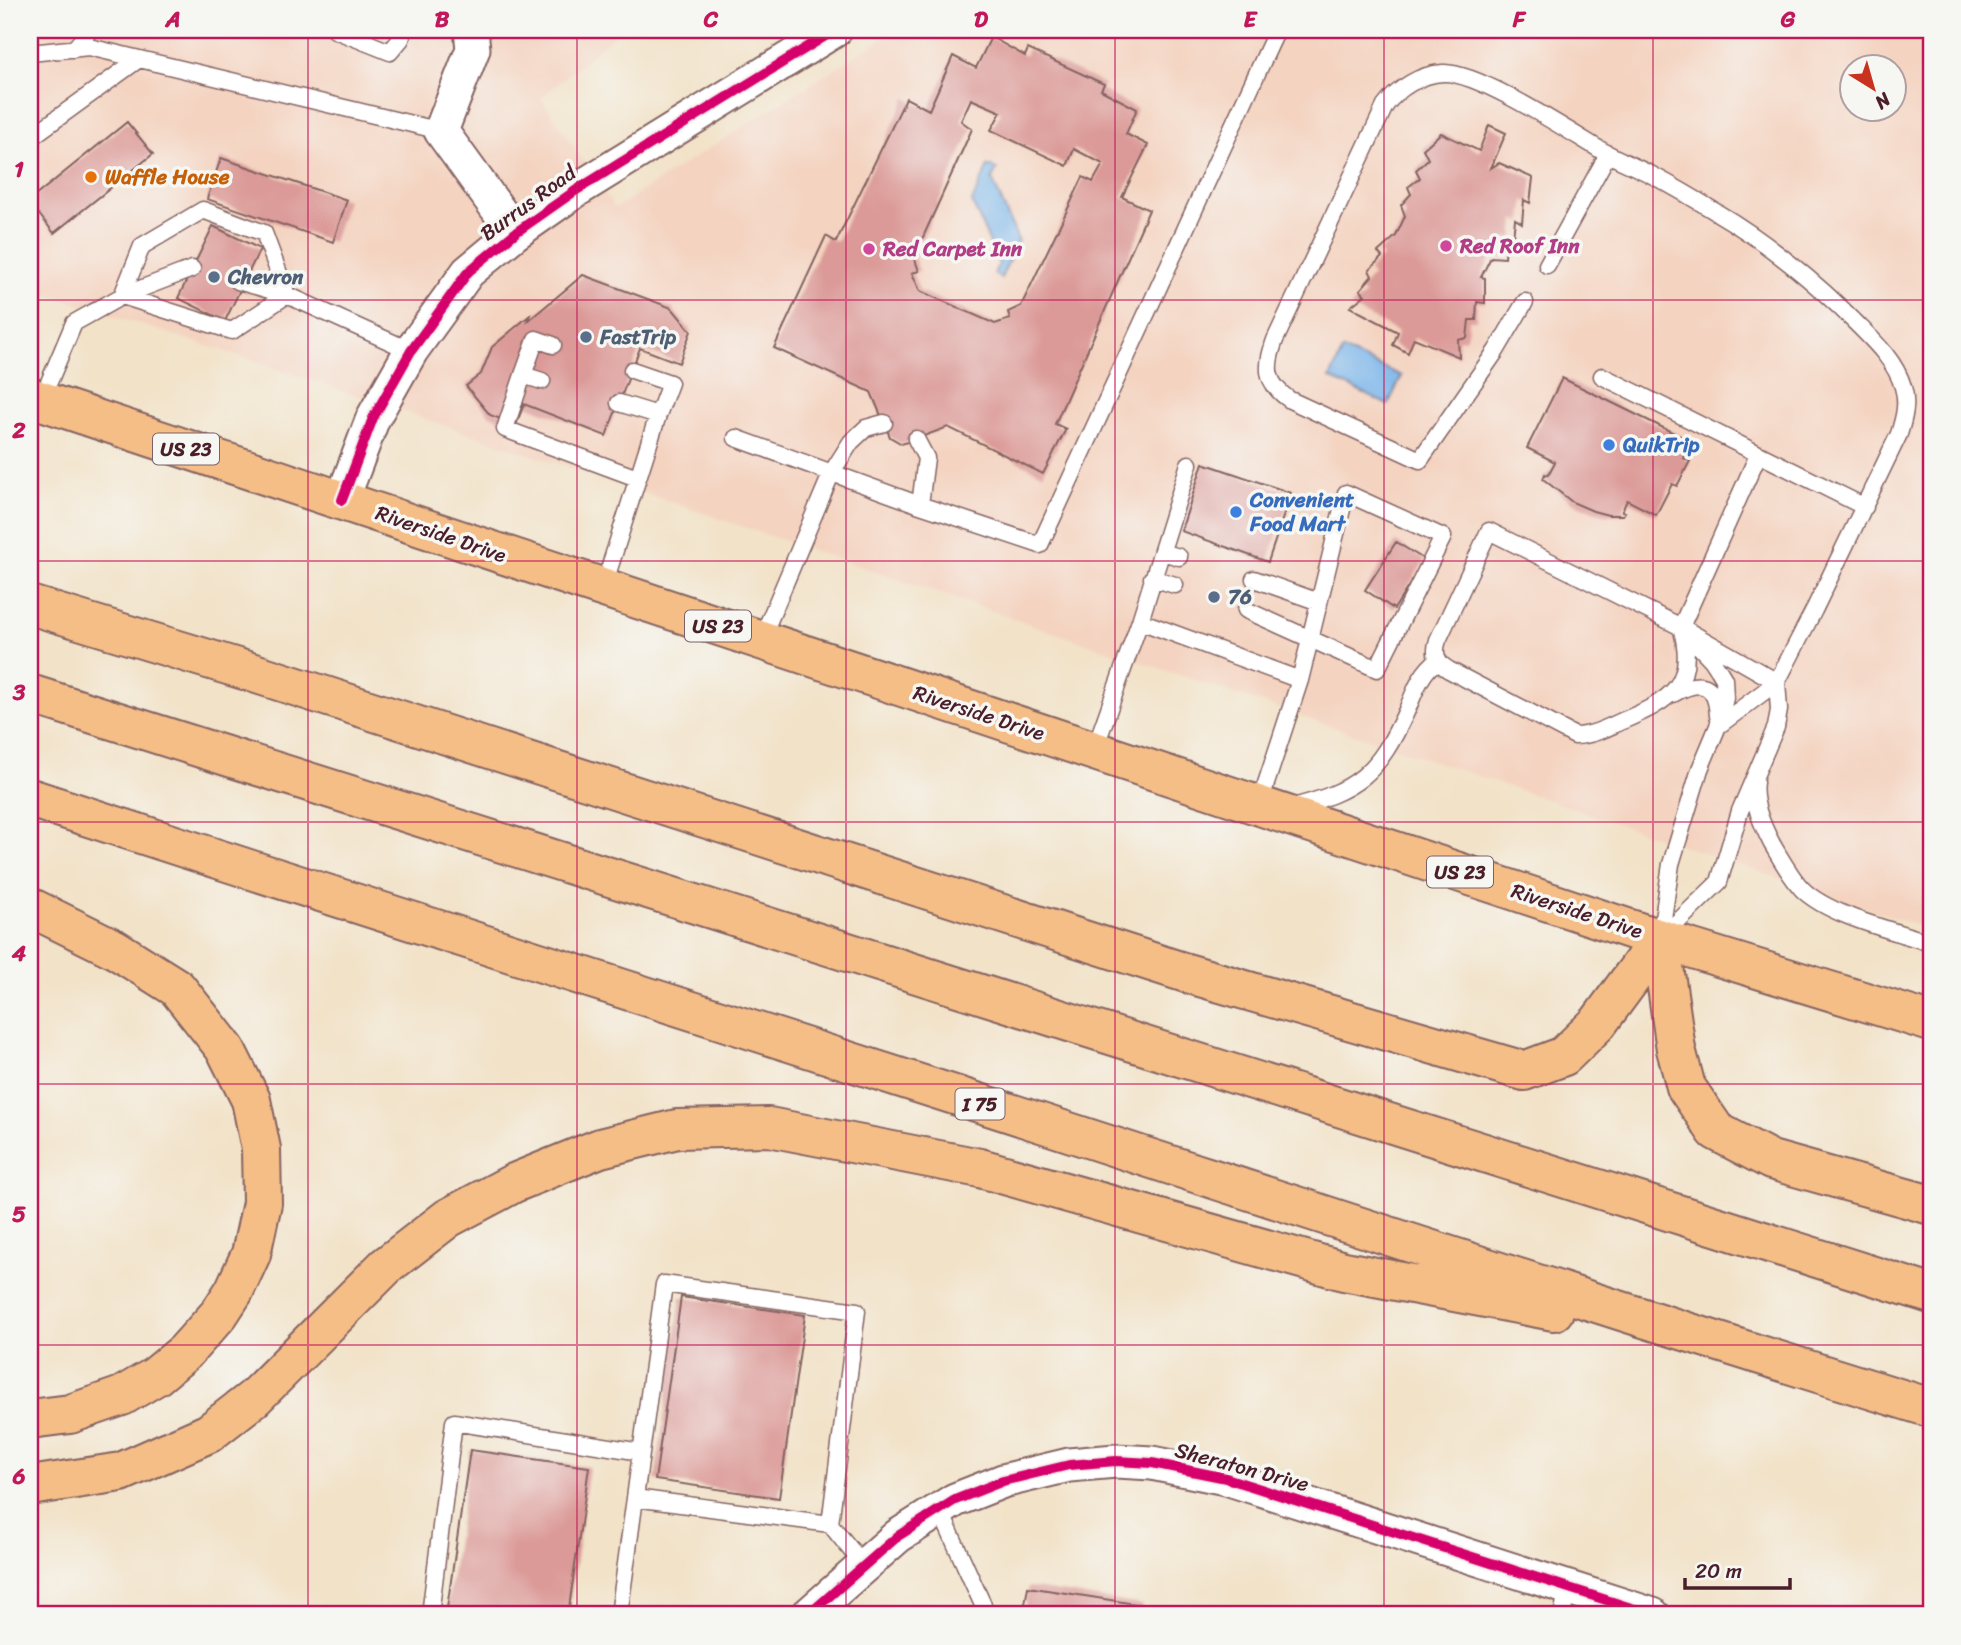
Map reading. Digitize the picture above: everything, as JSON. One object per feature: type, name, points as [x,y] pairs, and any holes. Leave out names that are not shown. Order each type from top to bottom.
[{"type":"main road","name":"Riverside Drive","points":[[35,399],[1660,939],[1931,1022]]},
{"type":"main road","points":[[30,605],[254,673],[1183,972],[1524,1072],[1564,1056],[1598,1023],[1660,939]]},
{"type":"main road","points":[[30,694],[1931,1294]]},
{"type":"main road","name":"I 75","points":[[30,797],[1721,1344],[1931,1408]]},
{"type":"main road","points":[[30,908],[115,949],[177,988],[226,1049],[251,1100],[261,1149],[262,1203],[251,1254],[234,1291],[219,1314],[185,1352],[156,1376],[122,1396],[70,1414],[30,1419]]},
{"type":"main road","points":[[1660,939],[1676,1049],[1686,1087],[1716,1131],[1771,1160],[1931,1205]]},
{"type":"main road","points":[[30,1486],[121,1472],[209,1433],[254,1398],[386,1266],[448,1218],[513,1183],[600,1148],[677,1129],[769,1127],[980,1168],[1344,1271],[1721,1344]]},
{"type":"street","points":[[471,30],[473,49],[441,131],[515,233]]},
{"type":"street","name":"Burrus Road","points":[[342,500],[373,418],[411,351],[468,272],[515,233],[575,191],[835,30]]},
{"type":"street","name":"Sheraton Drive","points":[[808,1615],[898,1536],[955,1500],[1003,1481],[1069,1465],[1116,1461],[1152,1463],[1226,1478],[1565,1602],[1653,1615]]},
{"type":"lane","points":[[74,49],[90,30]]},
{"type":"lane","points":[[335,30],[390,52],[401,39],[404,30]]},
{"type":"lane","points":[[736,438],[920,505],[1040,545],[1276,32],[1274,30]]},
{"type":"lane","points":[[30,53],[89,47],[441,131]]},
{"type":"lane","points":[[30,138],[139,60]]},
{"type":"lane","points":[[1525,302],[1496,351],[1420,460],[1290,400],[1273,385],[1268,373],[1269,358],[1275,340],[1385,106],[1401,89],[1419,79],[1443,73],[1455,74],[1491,88],[1718,213],[1789,264],[1847,314],[1877,343],[1898,374],[1904,388],[1906,404],[1899,434],[1777,682],[1718,726]]},
{"type":"lane","points":[[1547,265],[1608,154]]},
{"type":"lane","points":[[122,296],[142,246],[203,210],[264,233],[288,295]]},
{"type":"lane","points":[[35,399],[74,323],[122,296],[192,269]]},
{"type":"lane","points":[[238,281],[288,295],[411,351]]},
{"type":"lane","points":[[122,296],[232,331],[288,295]]},
{"type":"lane","points":[[553,345],[537,340],[505,429],[637,478]]},
{"type":"lane","points":[[603,588],[670,383],[632,370]]},
{"type":"lane","points":[[523,375],[542,381]]},
{"type":"lane","points":[[1602,376],[1865,507]]},
{"type":"lane","points":[[619,403],[658,415]]},
{"type":"lane","points":[[761,640],[832,472],[851,442],[866,428],[884,423]]},
{"type":"lane","points":[[916,439],[926,458],[920,505]]},
{"type":"lane","points":[[1667,698],[1679,684],[1687,662],[1686,644],[1681,628],[1758,455]]},
{"type":"lane","points":[[1094,751],[1140,621],[1189,464]]},
{"type":"lane","points":[[1246,610],[1310,638],[1377,669],[1443,537],[1346,493],[1310,638],[1300,680],[1267,808],[1329,796],[1367,775],[1390,746],[1421,679],[1428,668],[1438,660]]},
{"type":"lane","points":[[1718,726],[1716,699],[1704,686],[1690,685],[1621,722],[1594,733],[1575,736],[1449,670],[1438,660],[1435,653],[1438,640],[1489,531],[1681,628],[1777,682]]},
{"type":"lane","points":[[1162,552],[1179,557]]},
{"type":"lane","points":[[1152,578],[1175,585]]},
{"type":"lane","points":[[1254,579],[1319,602]]},
{"type":"lane","points":[[1140,621],[1300,680]]},
{"type":"lane","points":[[1660,939],[1671,864],[1725,698],[1724,679],[1712,660],[1681,628]]},
{"type":"lane","points":[[1660,939],[1719,882],[1740,811],[1776,727],[1779,710],[1777,682]]},
{"type":"lane","points":[[1755,778],[1756,804],[1766,832],[1803,890],[1827,906],[1855,918],[1931,943]]},
{"type":"lane","points":[[619,1615],[664,1284],[857,1311],[830,1524]]},
{"type":"lane","points":[[430,1615],[454,1422],[641,1452]]},
{"type":"lane","points":[[635,1498],[830,1524],[864,1566]]},
{"type":"lane","points":[[940,1510],[983,1605],[981,1615]]},
{"type":"shaded area","points":[[30,30],[620,30],[541,98],[615,208],[896,30],[1931,30],[1931,930],[258,362],[30,289]]},
{"type":"water","points":[[988,166],[997,169],[992,179],[1018,240],[1001,278],[994,274],[999,264],[972,202]]},
{"type":"water","points":[[1343,350],[1402,376],[1388,405],[1330,378]]},
{"type":"building","name":"Red Carpet Inn","points":[[991,37],[1025,56],[1028,49],[1104,84],[1101,90],[1137,109],[1126,134],[1148,145],[1122,197],[1149,210],[1055,424],[1066,429],[1043,474],[948,427],[902,444],[890,437],[871,392],[774,348],[826,236],[836,242],[906,98],[929,110],[953,56],[976,68]],"holes":[[[971,99],[1001,112],[991,130],[1067,166],[1074,149],[1103,164],[1093,182],[1083,177],[1021,306],[1008,312],[1010,319],[995,324],[920,291],[912,273],[919,271],[914,257],[972,129],[961,121]]]},
{"type":"building","name":"Waffle House","points":[[127,122],[153,154],[54,233],[30,200]]},
{"type":"building","name":"Red Roof Inn","points":[[1489,125],[1506,133],[1491,168],[1499,163],[1533,178],[1530,203],[1524,200],[1522,223],[1515,219],[1513,239],[1506,237],[1505,258],[1491,257],[1481,277],[1485,278],[1485,303],[1477,302],[1476,320],[1469,320],[1467,338],[1458,340],[1459,357],[1414,338],[1408,353],[1393,345],[1398,332],[1350,307],[1365,295],[1360,290],[1372,276],[1369,270],[1382,257],[1378,252],[1396,236],[1405,216],[1401,205],[1411,194],[1408,187],[1420,178],[1416,170],[1428,159],[1423,149],[1441,133],[1479,151]]},
{"type":"building","points":[[221,158],[347,200],[333,242],[207,199]]},
{"type":"building","points":[[213,226],[260,249],[225,321],[178,298]]},
{"type":"building","points":[[583,275],[672,308],[691,331],[679,363],[640,348],[606,436],[524,404],[516,425],[490,415],[466,386],[481,374],[492,347]]},
{"type":"building","name":"QuikTrip","points":[[1562,378],[1692,442],[1683,458],[1690,461],[1677,486],[1672,484],[1656,515],[1627,500],[1623,515],[1593,511],[1572,502],[1543,479],[1555,462],[1527,448]]},
{"type":"building","name":"Convenient Food Mart","points":[[1203,463],[1291,493],[1268,562],[1181,531]]},
{"type":"building","points":[[1396,542],[1425,560],[1394,609],[1365,590]]},
{"type":"building","points":[[681,1297],[805,1315],[779,1498],[655,1480]]},
{"type":"building","points":[[470,1450],[589,1467],[568,1615],[446,1615]]},
{"type":"building","points":[[1028,1587],[1142,1605],[1140,1615],[1023,1615]]},
{"type":"cycle path","points":[[342,500],[373,418],[411,351],[468,272],[515,233],[575,191],[835,30]]},
{"type":"cycle path","points":[[808,1615],[898,1536],[955,1500],[1003,1481],[1069,1465],[1116,1461],[1152,1463],[1226,1478],[1653,1615]]},
{"type":"place","name":"Waffle House","points":[[91,177]]},
{"type":"place","name":"Red Roof Inn","points":[[1446,246]]},
{"type":"place","name":"Red Carpet Inn","points":[[869,249]]},
{"type":"place","name":"Chevron","points":[[214,277]]},
{"type":"place","name":"FastTrip","points":[[586,337]]},
{"type":"place","name":"QuikTrip","points":[[1609,445]]},
{"type":"place","name":"Convenient Food Mart","points":[[1236,512]]},
{"type":"place","name":"76","points":[[1214,597]]}]
